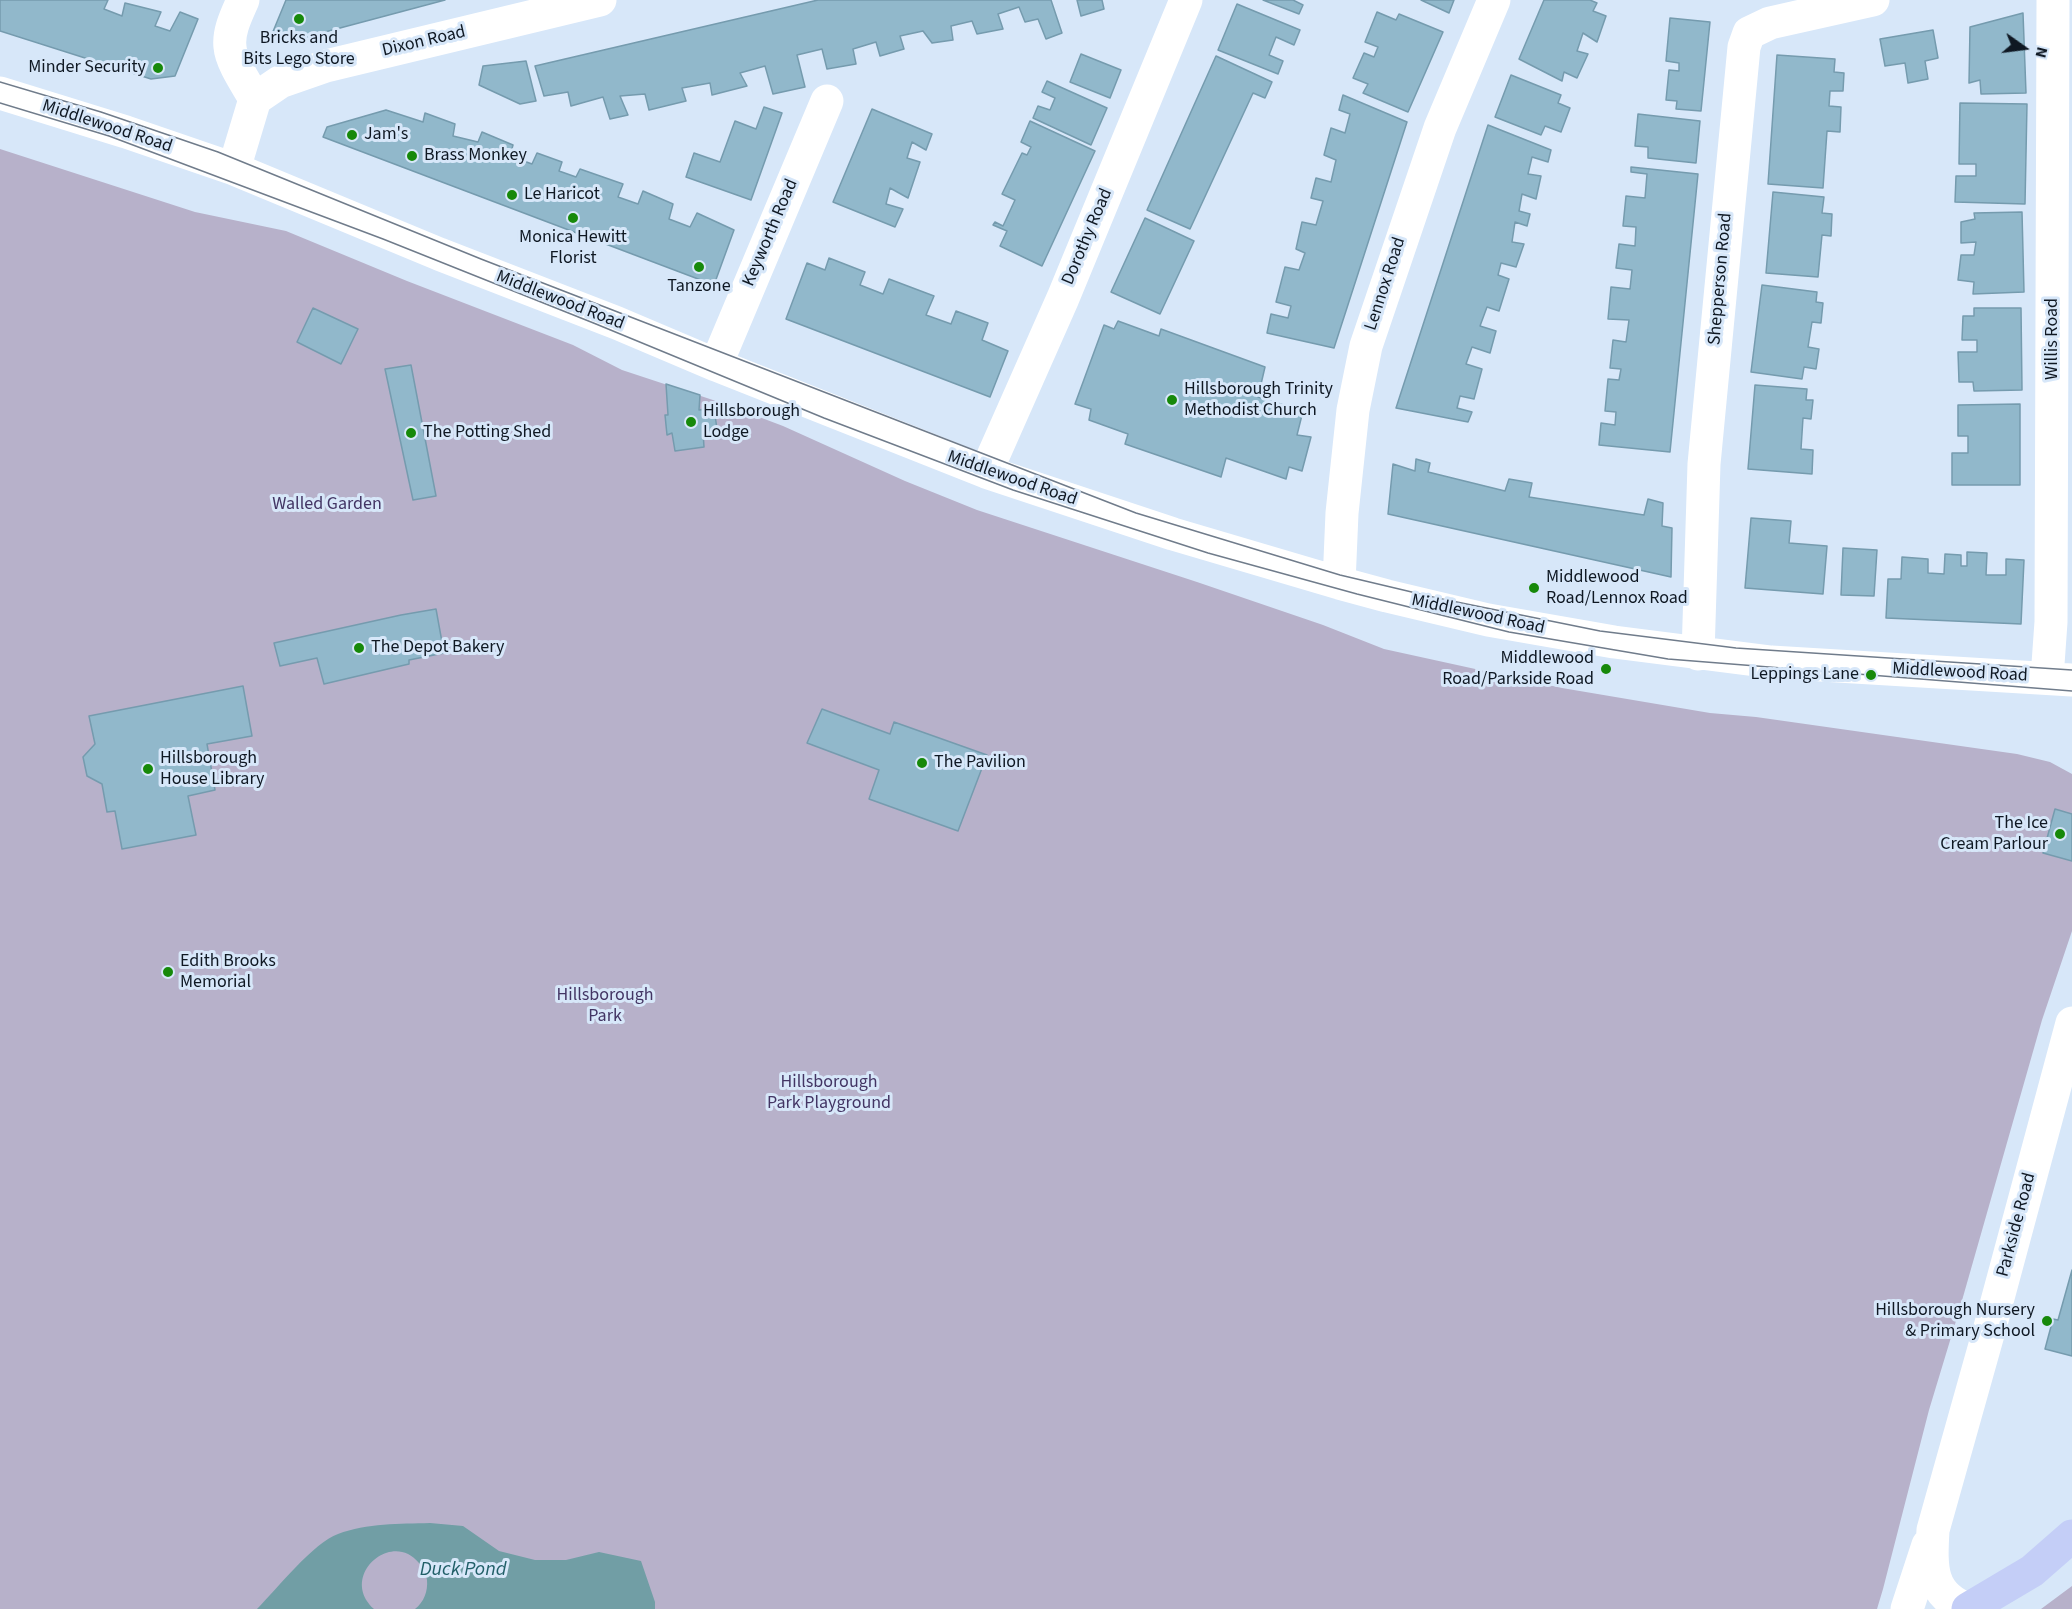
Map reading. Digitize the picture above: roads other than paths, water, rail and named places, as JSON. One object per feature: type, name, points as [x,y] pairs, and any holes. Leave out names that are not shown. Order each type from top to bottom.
[{"type":"main road","points":[[1969,1609],[2032,1570],[2072,1536]]},
{"type":"main road","points":[[2005,1606],[2032,1570]]},
{"type":"street","points":[[234,169],[255,99],[238,69],[230,47],[233,23],[243,0]]},
{"type":"street","name":"Dixon Road","points":[[255,99],[280,82],[326,66],[551,6],[600,0]]},
{"type":"street","name":"Dorothy Road","points":[[986,472],[1063,298],[1186,0]]},
{"type":"street","name":"Lennox Road","points":[[1339,583],[1342,513],[1352,421],[1365,346],[1440,128],[1494,0]]},
{"type":"street","name":"Shepperson Road","points":[[1698,654],[1704,464],[1744,47],[1749,33],[1770,23],[1872,0]]},
{"type":"street","name":"Willis Road","points":[[2053,0],[2051,622],[2060,679]]},
{"type":"street","name":"Middlewood Road","points":[[0,93],[234,169],[439,254],[617,323],[716,365],[986,472],[1173,534],[1339,583],[1488,620],[1698,654],[1771,662],[2060,679]]},
{"type":"street","name":"Keyworth Road","points":[[716,365],[827,100]]},
{"type":"street","points":[[2060,679],[2072,703]]},
{"type":"street","name":"Parkside Road","points":[[1907,1609],[1933,1530],[2072,1023]]},
{"type":"street","name":"Parkside Road","points":[[1933,1530],[1932,1564],[1938,1586],[1944,1596],[1957,1605],[1969,1609]]},
{"type":"water","name":"Duck Pond","points":[[430,1523],[463,1526],[499,1551],[535,1560],[566,1560],[599,1552],[641,1561],[655,1602],[655,1609],[415,1609],[423,1600],[426,1592],[426,1575],[419,1563],[408,1554],[396,1551],[383,1554],[365,1571],[362,1583],[364,1596],[374,1609],[257,1609],[307,1556],[338,1534],[372,1526]]},
{"type":"tram line","points":[[0,82],[101,112],[218,152],[481,259],[1136,513],[1340,575],[1437,598],[1600,631],[1736,648],[2072,670]]},
{"type":"tram line","points":[[0,103],[109,136],[383,239],[824,418],[1013,490],[1208,553],[1357,594],[1509,632],[1668,659],[2072,691]]},
{"type":"place","name":"Bricks and Bits Lego Store","points":[[299,19]]},
{"type":"place","name":"Minder Security","points":[[158,68]]},
{"type":"place","name":"Jam's","points":[[352,135]]},
{"type":"place","name":"Brass Monkey","points":[[412,156]]},
{"type":"place","name":"Le Haricot","points":[[512,195]]},
{"type":"place","name":"Monica Hewitt Florist","points":[[573,218]]},
{"type":"place","name":"Tanzone","points":[[699,267]]},
{"type":"place","name":"Hillsborough Trinity Methodist Church","points":[[1172,400]]},
{"type":"place","name":"Hillsborough Lodge","points":[[691,422]]},
{"type":"place","name":"The Potting Shed","points":[[411,433]]},
{"type":"place","name":"Middlewood Road/Lennox Road","points":[[1534,588]]},
{"type":"place","name":"The Depot Bakery","points":[[359,648]]},
{"type":"place","name":"Middlewood Road/Parkside Road","points":[[1606,669]]},
{"type":"place","name":"Leppings Lane","points":[[1871,675]]},
{"type":"place","name":"The Pavilion","points":[[922,763]]},
{"type":"place","name":"Hillsborough House Library","points":[[148,769]]},
{"type":"place","name":"The Ice Cream Parlour","points":[[2060,834]]},
{"type":"place","name":"Edith Brooks Memorial","points":[[168,972]]},
{"type":"place","name":"Hillsborough Nursery & Primary School","points":[[2047,1321]]},
{"type":"park label","name":"Walled Garden","points":[[327,505]]},
{"type":"park label","name":"Hillsborough Park","points":[[605,1006]]},
{"type":"park label","name":"Hillsborough Park Playground","points":[[829,1093]]}]
